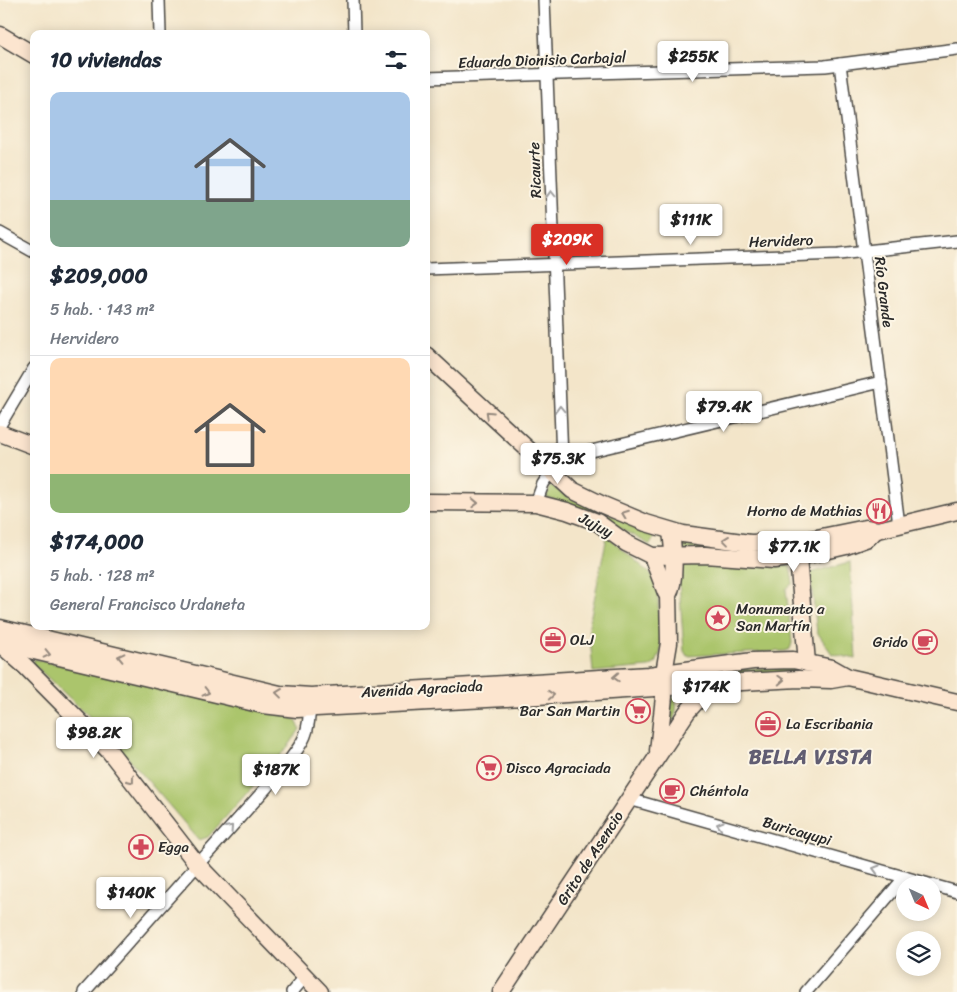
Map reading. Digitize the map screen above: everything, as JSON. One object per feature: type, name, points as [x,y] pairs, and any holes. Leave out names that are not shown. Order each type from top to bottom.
[{"type":"street","points":[[159,0],[160,30]]},
{"type":"street","points":[[353,0],[354,30]]},
{"type":"street","name":"Ricaurte","points":[[544,0],[562,458]]},
{"type":"street","points":[[0,35],[30,52]]},
{"type":"street","name":"Eduardo Dionisio Carbajal","points":[[430,78],[825,66],[957,49]]},
{"type":"street","name":"Río Grande","points":[[840,64],[899,524]]},
{"type":"street","points":[[0,233],[30,250]]},
{"type":"street","name":"Hervidero","points":[[430,269],[864,252],[957,241]]},
{"type":"street","points":[[430,359],[550,472],[581,495],[671,531],[798,549]]},
{"type":"street","points":[[0,425],[30,375]]},
{"type":"street","points":[[536,503],[543,484],[562,458],[881,382]]},
{"type":"street","points":[[0,433],[30,444]]},
{"type":"street","name":"Jujuy","points":[[430,502],[536,503],[567,511],[597,522],[626,543],[652,556]]},
{"type":"street","points":[[652,556],[705,554],[774,560],[798,549],[866,528],[878,530],[957,512]]},
{"type":"street","points":[[668,595],[672,588],[674,555],[671,531]]},
{"type":"street","points":[[671,531],[659,541],[652,556],[668,595],[672,679],[679,725]]},
{"type":"street","points":[[798,549],[807,663]]},
{"type":"street","name":"Avenida Agraciada","points":[[0,628],[310,702]]},
{"type":"street","points":[[0,644],[25,666],[110,752],[197,864],[320,992]]},
{"type":"street","name":"Avenida Agraciada","points":[[0,644],[263,706],[672,679],[753,661],[793,660],[832,668],[848,677],[957,702]]},
{"type":"street","name":"Avenida Agraciada","points":[[672,679],[712,684],[799,679],[831,680],[848,677]]},
{"type":"street","points":[[657,755],[672,679]]},
{"type":"street","name":"Grito de Asencio","points":[[501,992],[657,755],[697,698],[712,684]]},
{"type":"street","points":[[84,992],[283,769],[305,739],[309,729],[310,702]]},
{"type":"street","name":"Buricayupi","points":[[629,799],[901,876]]},
{"type":"street","points":[[806,992],[896,887]]},
{"type":"street","name":"Buricayupi","points":[[941,887],[957,892]]},
{"type":"street","points":[[292,992],[305,977]]},
{"type":"green space","points":[[551,486],[572,499],[656,533],[650,545],[602,518],[546,497]]},
{"type":"green space","points":[[607,536],[651,574],[657,584],[661,651],[656,663],[649,667],[593,672],[589,625]]},
{"type":"green space","points":[[680,540],[783,550],[779,552],[680,550]]},
{"type":"green space","points":[[692,561],[790,566],[793,583],[786,589],[792,643],[790,649],[785,651],[687,656],[684,651],[679,582],[683,568]]},
{"type":"green space","points":[[850,562],[856,659],[832,654],[817,632],[810,573]]},
{"type":"green space","points":[[34,659],[285,715],[296,720],[300,729],[290,744],[208,837],[199,840],[105,731],[32,663]]},
{"type":"green space","points":[[784,667],[820,672],[687,678],[713,671]]},
{"type":"green space","points":[[673,695],[676,709],[674,719],[667,733]]},
{"type":"place","name":"Horno de Mathias","points":[[879,511]]},
{"type":"place","name":"Monumento a San Martín","points":[[718,618]]},
{"type":"place","name":"OLJ","points":[[553,640]]},
{"type":"place","name":"Grido","points":[[925,642]]},
{"type":"place","name":"Bar San Martin","points":[[638,711]]},
{"type":"place","name":"La Escribania","points":[[768,724]]},
{"type":"place","name":"Disco Agraciada","points":[[489,768]]},
{"type":"place","name":"Chéntola","points":[[672,791]]},
{"type":"place","name":"Egga","points":[[141,847]]},
{"type":"district","name":"BELLA VISTA","points":[[811,757]]}]
